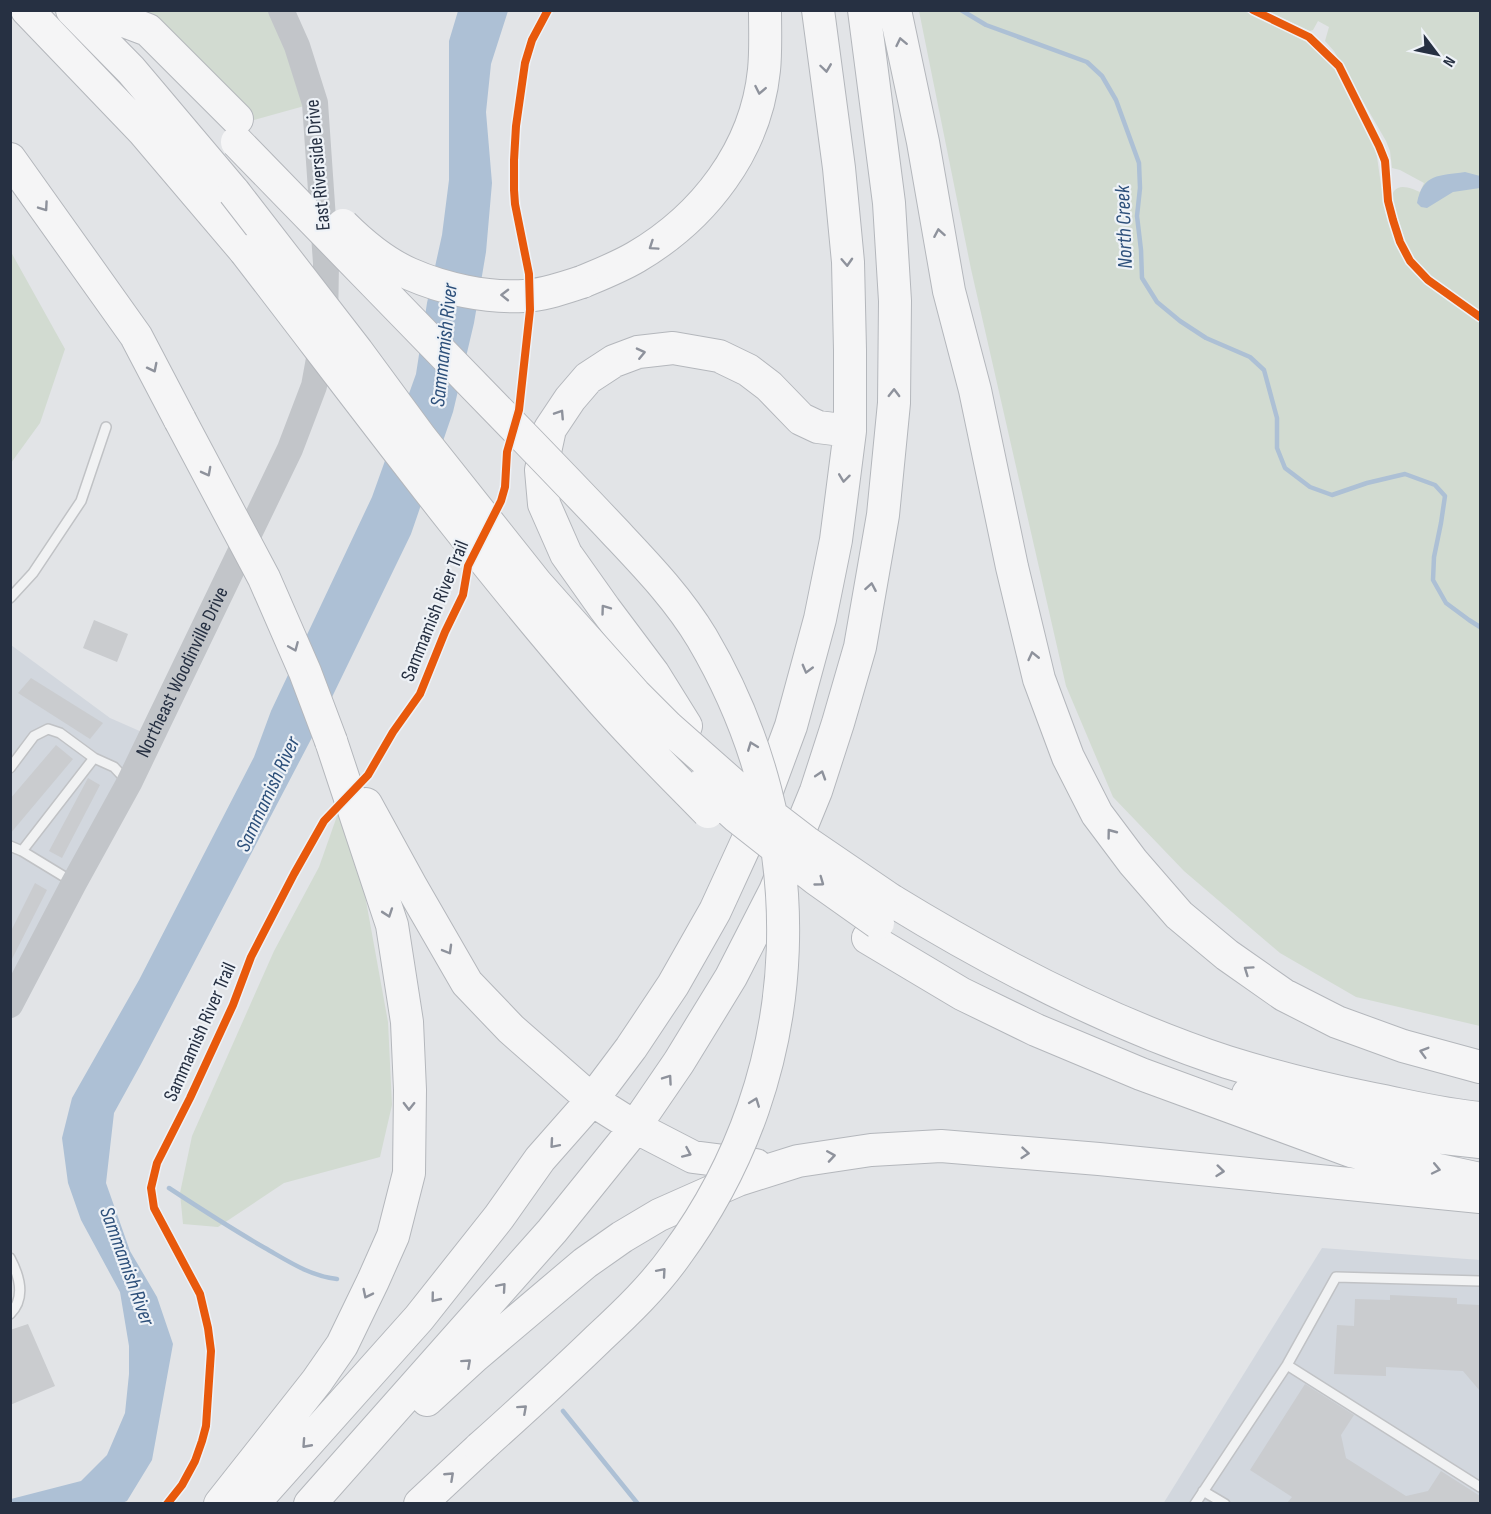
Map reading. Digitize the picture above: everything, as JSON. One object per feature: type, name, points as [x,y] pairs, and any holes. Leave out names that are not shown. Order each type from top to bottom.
[{"type":"highway","points":[[27,10],[143,131],[249,248]]},
{"type":"highway","points":[[46,10],[123,88],[168,138],[215,196],[249,248],[408,462],[526,612],[597,695],[723,828],[799,892],[884,913],[1018,960],[1113,1005],[1220,1045],[1316,1073],[1402,1092],[1480,1103]]},
{"type":"highway","points":[[72,10],[239,189],[589,625],[649,691],[729,766],[828,843],[884,913],[962,994],[1036,1030],[1141,1074],[1352,1151],[1480,1179]]},
{"type":"highway","points":[[114,16],[358,240],[383,259],[410,274],[443,285],[494,295],[524,296],[554,291],[617,267],[659,241],[696,211],[728,173],[749,130],[758,103],[764,71],[765,10]]},
{"type":"highway","points":[[253,1503],[419,1318],[499,1217],[540,1159],[592,1100],[631,1048],[674,986],[715,911],[754,826],[791,726],[820,619],[836,540],[850,431],[848,262],[839,168],[818,10]]},
{"type":"highway","points":[[310,1503],[552,1231],[634,1128],[679,1062],[731,977],[775,891],[816,790],[860,647],[883,515],[894,403],[895,301],[889,203],[864,10]]},
{"type":"highway","points":[[895,10],[949,291],[975,390],[1012,567],[1039,679],[1068,757],[1097,814],[1133,862],[1179,915],[1227,956],[1284,995],[1336,1022],[1403,1046],[1480,1067]]},
{"type":"highway","points":[[114,16],[117,36],[194,124],[422,438],[537,584],[580,634],[668,727],[745,795],[806,842],[924,953],[970,980],[1044,1018],[1120,1052],[1232,1090],[1342,1120],[1435,1137],[1480,1142]]},
{"type":"highway","points":[[237,130],[659,579],[700,634],[730,691],[759,766],[775,831],[782,886],[783,967],[775,1029],[759,1094],[734,1158],[709,1205],[675,1257],[631,1308],[420,1503]]},
{"type":"highway","points":[[10,159],[136,336],[264,578],[378,851],[467,983],[510,1029],[592,1100],[634,1128],[693,1156],[753,1165],[798,1161],[871,1149],[941,1146],[1480,1197]]},
{"type":"highway","points":[[686,726],[653,673],[566,554],[544,504],[541,470],[550,429],[570,399],[588,378],[614,361],[638,352],[673,348],[719,356],[748,370],[769,386],[801,419],[818,427],[850,431]]},
{"type":"highway","points":[[220,1503],[317,1381],[342,1345],[393,1236],[409,1173],[410,1090],[407,1022],[378,851]]},
{"type":"highway","points":[[884,913],[1146,1031],[1227,1062],[1319,1088],[1443,1113],[1480,1118]]},
{"type":"highway","points":[[1180,1088],[1355,1134],[1480,1155]]},
{"type":"highway","points":[[317,1503],[475,1356],[585,1263],[659,1215],[738,1180],[798,1161]]},
{"type":"main road","name":"East Riverside Drive","points":[[281,10],[297,46],[315,103],[326,263],[325,326]]},
{"type":"main road","name":"Northeast Woodinville Drive","points":[[12,998],[129,783],[290,448],[314,386],[325,326]]},
{"type":"lane","points":[[10,598],[33,573],[81,501],[106,427]]},
{"type":"lane","points":[[10,768],[34,736],[48,729],[60,733],[94,758],[114,767],[129,783]]},
{"type":"lane","points":[[22,851],[94,758]]},
{"type":"lane","points":[[10,846],[74,883]]},
{"type":"lane","points":[[10,1257],[20,1292],[18,1305],[10,1314]]},
{"type":"lane","points":[[1195,1503],[1287,1365],[1336,1277],[1480,1281]]},
{"type":"lane","points":[[1287,1365],[1480,1487]]},
{"type":"lane","points":[[1203,1491],[1225,1503]]},
{"type":"shaded area","points":[[138,11],[281,11],[315,103],[254,120]]},
{"type":"shaded area","points":[[919,11],[1244,11],[1306,40],[1335,67],[1376,150],[1381,185],[1395,241],[1407,264],[1450,302],[1480,321],[1480,1026],[1356,997],[1280,953],[1184,871],[1113,797],[1066,686],[971,269]]},
{"type":"shaded area","points":[[1267,11],[1480,11],[1480,313],[1436,282],[1420,268],[1411,255],[1398,226],[1392,197],[1394,191],[1400,187],[1420,192],[1424,183],[1392,168],[1386,141],[1334,51],[1325,41],[1329,27],[1318,21],[1310,31]]},
{"type":"shaded area","points":[[11,252],[65,349],[40,423],[11,463]]},
{"type":"shaded area","points":[[11,645],[110,718],[151,736],[11,1005]]},
{"type":"shaded area","points":[[347,796],[388,1022],[392,1105],[380,1157],[284,1183],[218,1227],[183,1224],[180,1193],[192,1136],[274,951],[319,867],[337,816]]},
{"type":"shaded area","points":[[1322,1248],[1480,1260],[1480,1503],[1163,1504]]},
{"type":"water","name":"Sammamish River","points":[[458,11],[508,11],[491,64],[486,112],[492,183],[486,252],[474,323],[453,412],[411,534],[318,726],[114,1113],[106,1183],[130,1251],[157,1297],[173,1344],[152,1460],[127,1501],[122,1503],[11,1504],[11,1499],[81,1481],[107,1455],[125,1413],[129,1346],[120,1292],[81,1220],[68,1183],[62,1138],[72,1098],[139,980],[254,757],[271,711],[372,497],[416,374],[427,303],[442,235],[449,180],[449,41]]},
{"type":"water","points":[[1465,172],[1480,176],[1480,188],[1453,192],[1427,208],[1417,203],[1423,186],[1428,181],[1440,176]]},
{"type":"building","points":[[94,620],[128,634],[117,662],[83,648]]},
{"type":"building","points":[[31,678],[103,723],[90,739],[18,693]]},
{"type":"building","points":[[56,745],[73,759],[10,834],[10,799]]},
{"type":"building","points":[[88,778],[100,785],[62,858],[49,851]]},
{"type":"building","points":[[35,883],[47,890],[10,963],[10,933]]},
{"type":"building","points":[[1390,1295],[1457,1298],[1457,1304],[1480,1305],[1480,1391],[1463,1371],[1386,1367],[1386,1376],[1334,1374],[1337,1325],[1354,1326],[1355,1299],[1390,1300]]},
{"type":"building","points":[[28,1324],[55,1386],[10,1405],[10,1330]]},
{"type":"building","points":[[1305,1384],[1354,1415],[1341,1435],[1346,1458],[1406,1496],[1428,1491],[1441,1471],[1480,1496],[1480,1503],[1287,1503],[1292,1497],[1250,1470]]},
{"type":"waterway","name":"North Creek","points":[[961,10],[986,25],[1087,62],[1102,76],[1116,100],[1139,163],[1140,188],[1137,216],[1142,278],[1157,302],[1206,338],[1250,357],[1264,370],[1277,418],[1277,448],[1285,468],[1310,487],[1332,495],[1367,483],[1405,474],[1435,485],[1445,496],[1434,557],[1433,580],[1446,603],[1480,627]]},
{"type":"waterway","points":[[169,1188],[291,1263],[318,1275],[337,1279]]},
{"type":"waterway","points":[[563,1411],[638,1504]]},
{"type":"cycle path","name":"Sammamish River Trail","points":[[167,1504],[182,1485],[195,1461],[202,1441],[206,1426],[211,1351],[200,1294],[154,1208],[151,1188],[157,1163],[233,1005],[251,957],[294,874],[324,821],[368,775],[393,732],[420,694],[463,595],[468,566],[501,501],[505,487],[507,452],[519,410],[530,310],[529,274],[515,204],[516,126],[525,63],[532,40],[548,10]]},
{"type":"cycle path","points":[[1253,10],[1309,37],[1339,66],[1385,161],[1388,201],[1400,242],[1410,261],[1428,280],[1480,317]]}]
